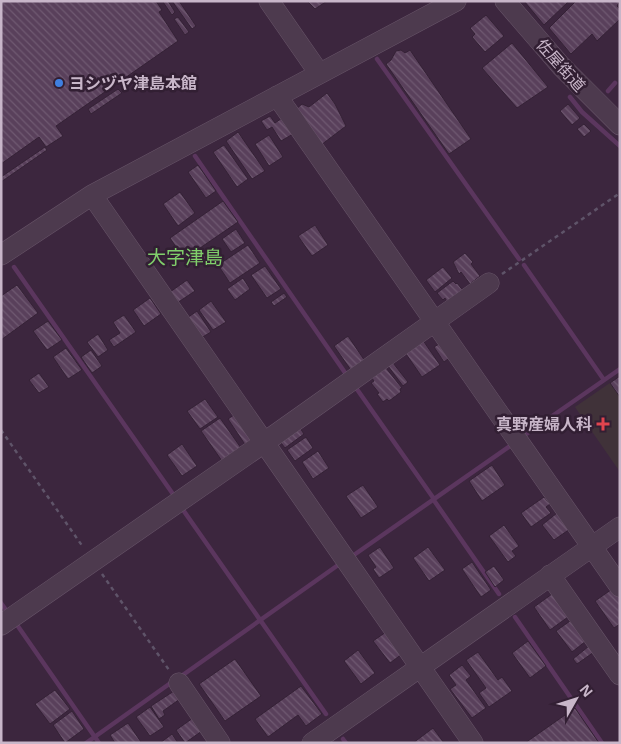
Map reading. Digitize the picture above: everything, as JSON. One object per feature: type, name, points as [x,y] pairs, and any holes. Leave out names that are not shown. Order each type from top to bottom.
[{"type":"street","points":[[269,1],[320,73]]},
{"type":"street","points":[[1,255],[92,195],[456,1]]},
{"type":"street","name":"佐屋街道","points":[[505,1],[561,66],[620,126]]},
{"type":"street","points":[[277,96],[620,587]]},
{"type":"street","points":[[92,195],[473,743]]},
{"type":"street","points":[[1,625],[265,442],[488,284]]},
{"type":"street","points":[[312,743],[620,527]]},
{"type":"street","points":[[550,575],[620,676]]},
{"type":"street","points":[[178,683],[220,743]]},
{"type":"path","points":[[488,284],[620,193]]},
{"type":"path","points":[[1,430],[178,683]]},
{"type":"shaded area","name":"真野産婦人科","points":[[620,376],[620,472],[575,407]]},
{"type":"building","name":"ヨシヅヤ津島本館","points":[[1,1],[156,1],[162,10],[159,12],[178,41],[56,126],[63,136],[46,147],[39,137],[1,164]]},
{"type":"building","points":[[168,1],[175,12],[172,15],[163,2]]},
{"type":"building","points":[[172,1],[179,1],[196,26],[192,29]]},
{"type":"building","points":[[307,1],[327,1],[315,9]]},
{"type":"building","points":[[524,1],[569,1],[544,25]]},
{"type":"building","points":[[576,1],[620,1],[617,6],[620,9],[620,19],[597,41],[592,34],[571,54],[549,28]]},
{"type":"building","points":[[486,15],[504,36],[485,52],[472,37],[475,34],[470,28]]},
{"type":"building","points":[[178,17],[189,32],[185,35],[174,19]]},
{"type":"building","points":[[512,43],[548,87],[517,108],[482,68]]},
{"type":"building","points":[[401,50],[405,53],[410,50],[471,139],[449,154],[386,64],[391,60],[396,51]]},
{"type":"building","points":[[118,89],[122,93],[91,114],[88,109]]},
{"type":"building","points":[[327,93],[346,126],[321,145],[295,110],[302,104],[309,107]]},
{"type":"building","points":[[568,104],[580,118],[572,125],[560,111]]},
{"type":"building","points":[[270,116],[275,123],[282,118],[293,134],[281,141],[272,127],[267,130],[261,121]]},
{"type":"building","points":[[584,124],[591,131],[584,137],[577,129]]},
{"type":"building","points":[[238,132],[265,171],[252,179],[226,141]]},
{"type":"building","points":[[269,135],[283,157],[269,166],[255,144]]},
{"type":"building","points":[[224,145],[248,179],[237,187],[213,152]]},
{"type":"building","points":[[45,147],[47,150],[1,182],[1,177]]},
{"type":"building","points":[[198,165],[216,191],[206,198],[188,172]]},
{"type":"building","points":[[180,192],[195,213],[178,226],[163,204]]},
{"type":"building","points":[[223,201],[238,222],[184,259],[170,238]]},
{"type":"building","points":[[315,225],[328,245],[312,256],[298,236]]},
{"type":"building","points":[[236,229],[245,243],[231,252],[222,239]]},
{"type":"building","points":[[248,245],[260,263],[230,283],[218,265]]},
{"type":"building","points":[[209,249],[214,256],[206,262],[201,255]]},
{"type":"building","points":[[465,253],[473,262],[471,264],[480,276],[470,284],[461,272],[459,274],[453,262]]},
{"type":"building","points":[[265,266],[281,289],[267,298],[251,275]]},
{"type":"building","points":[[443,267],[452,278],[435,292],[426,280]]},
{"type":"building","points":[[243,278],[250,289],[235,300],[227,289]]},
{"type":"building","points":[[187,280],[195,291],[177,303],[170,292]]},
{"type":"building","points":[[453,281],[465,293],[449,305],[445,298],[443,300],[437,293]]},
{"type":"building","points":[[17,285],[38,313],[1,340],[1,296]]},
{"type":"building","points":[[284,293],[287,297],[274,306],[271,302]]},
{"type":"building","points":[[150,298],[161,314],[144,326],[133,310]]},
{"type":"building","points":[[211,301],[226,322],[213,330],[199,310]]},
{"type":"building","points":[[197,311],[211,332],[201,338],[187,318]]},
{"type":"building","points":[[124,315],[136,332],[114,347],[109,340],[120,333],[113,322]]},
{"type":"building","points":[[48,321],[62,340],[47,350],[33,331]]},
{"type":"building","points":[[98,334],[108,350],[98,357],[87,342]]},
{"type":"building","points":[[348,336],[367,364],[353,373],[334,346]]},
{"type":"building","points":[[422,339],[440,365],[422,377],[404,351]]},
{"type":"building","points":[[442,342],[452,356],[444,362],[434,347]]},
{"type":"building","points":[[66,348],[82,370],[68,379],[53,357]]},
{"type":"building","points":[[91,350],[102,366],[92,373],[81,357]]},
{"type":"building","points":[[393,363],[408,382],[403,386],[388,366]]},
{"type":"building","points":[[386,368],[402,388],[400,389],[401,392],[389,401],[387,399],[383,402],[371,383],[374,381],[372,378]]},
{"type":"building","points":[[39,373],[49,387],[39,393],[29,380]]},
{"type":"building","points":[[620,376],[620,397],[610,383]]},
{"type":"building","points":[[205,399],[218,417],[200,429],[187,411]]},
{"type":"building","points":[[238,412],[257,439],[246,446],[228,419]]},
{"type":"building","points":[[220,418],[241,448],[222,461],[201,431]]},
{"type":"building","points":[[298,425],[304,434],[285,448],[278,439]]},
{"type":"building","points":[[306,437],[313,448],[295,461],[287,450]]},
{"type":"building","points":[[182,444],[197,466],[182,476],[167,455]]},
{"type":"building","points":[[318,451],[329,468],[313,479],[302,462]]},
{"type":"building","points":[[492,465],[505,485],[482,501],[469,481]]},
{"type":"building","points":[[363,485],[378,507],[361,518],[346,496]]},
{"type":"building","points":[[544,497],[550,504],[546,507],[551,513],[531,527],[521,513]]},
{"type":"building","points":[[557,513],[570,529],[554,540],[542,525]]},
{"type":"building","points":[[504,525],[519,546],[512,551],[516,556],[508,562],[489,536]]},
{"type":"building","points":[[380,547],[394,568],[379,578],[373,569],[376,567],[368,555]]},
{"type":"building","points":[[428,547],[445,570],[429,581],[413,558]]},
{"type":"building","points":[[472,562],[491,590],[481,597],[462,569]]},
{"type":"building","points":[[494,566],[504,580],[495,587],[485,572]]},
{"type":"building","points":[[615,587],[620,594],[620,624],[614,628],[595,601]]},
{"type":"building","points":[[552,594],[568,617],[550,630],[534,607]]},
{"type":"building","points":[[570,621],[586,641],[572,652],[556,631]]},
{"type":"building","points":[[386,632],[402,654],[390,663],[373,641]]},
{"type":"building","points":[[528,641],[546,666],[530,678],[512,653]]},
{"type":"building","points":[[589,646],[594,652],[577,664],[573,659]]},
{"type":"building","points":[[358,650],[375,673],[361,684],[344,661]]},
{"type":"building","points":[[478,652],[498,680],[502,677],[512,691],[489,707],[479,693],[486,688],[466,660]]},
{"type":"building","points":[[235,659],[261,696],[225,721],[199,684]]},
{"type":"building","points":[[462,665],[471,676],[466,680],[486,708],[472,718],[450,689],[456,685],[449,675]]},
{"type":"building","points":[[301,686],[322,714],[306,726],[298,715],[268,737],[255,719]]},
{"type":"building","points":[[55,690],[70,709],[50,724],[35,704]]},
{"type":"building","points":[[174,691],[180,699],[163,711],[165,715],[159,719],[151,706]]},
{"type":"building","points":[[150,707],[164,727],[150,736],[136,717]]},
{"type":"building","points":[[575,708],[599,743],[525,743]]},
{"type":"building","points":[[72,711],[84,729],[65,743],[53,725]]},
{"type":"building","points":[[193,718],[202,731],[185,743],[176,730]]},
{"type":"building","points":[[128,723],[141,742],[115,743],[110,735]]},
{"type":"building","points":[[433,728],[444,743],[413,743]]},
{"type":"building","points":[[172,734],[178,743],[160,743]]},
{"type":"waterway","points":[[377,59],[519,259]]},
{"type":"waterway","points":[[608,91],[615,83]]},
{"type":"waterway","points":[[570,97],[582,112],[620,146]]},
{"type":"waterway","points":[[195,156],[348,377]]},
{"type":"waterway","points":[[524,265],[604,380]]},
{"type":"waterway","points":[[14,267],[175,497]]},
{"type":"waterway","points":[[522,437],[620,369]]},
{"type":"waterway","points":[[354,385],[434,499]]},
{"type":"waterway","points":[[351,557],[513,444]]},
{"type":"waterway","points":[[433,499],[499,594]]},
{"type":"waterway","points":[[181,507],[326,714]]},
{"type":"waterway","points":[[180,677],[341,563]]},
{"type":"waterway","points":[[1,603],[9,614]]},
{"type":"waterway","points":[[515,617],[602,743]]},
{"type":"waterway","points":[[15,622],[99,743]]},
{"type":"waterway","points":[[86,743],[172,682]]},
{"type":"waterway","points":[[343,739],[346,743]]},
{"type":"place","name":"ヨシヅヤ津島本館","points":[[59,83]]},
{"type":"place","name":"真野産婦人科","points":[[603,424]]},
{"type":"district","name":"大字津島","points":[[185,257]]}]
